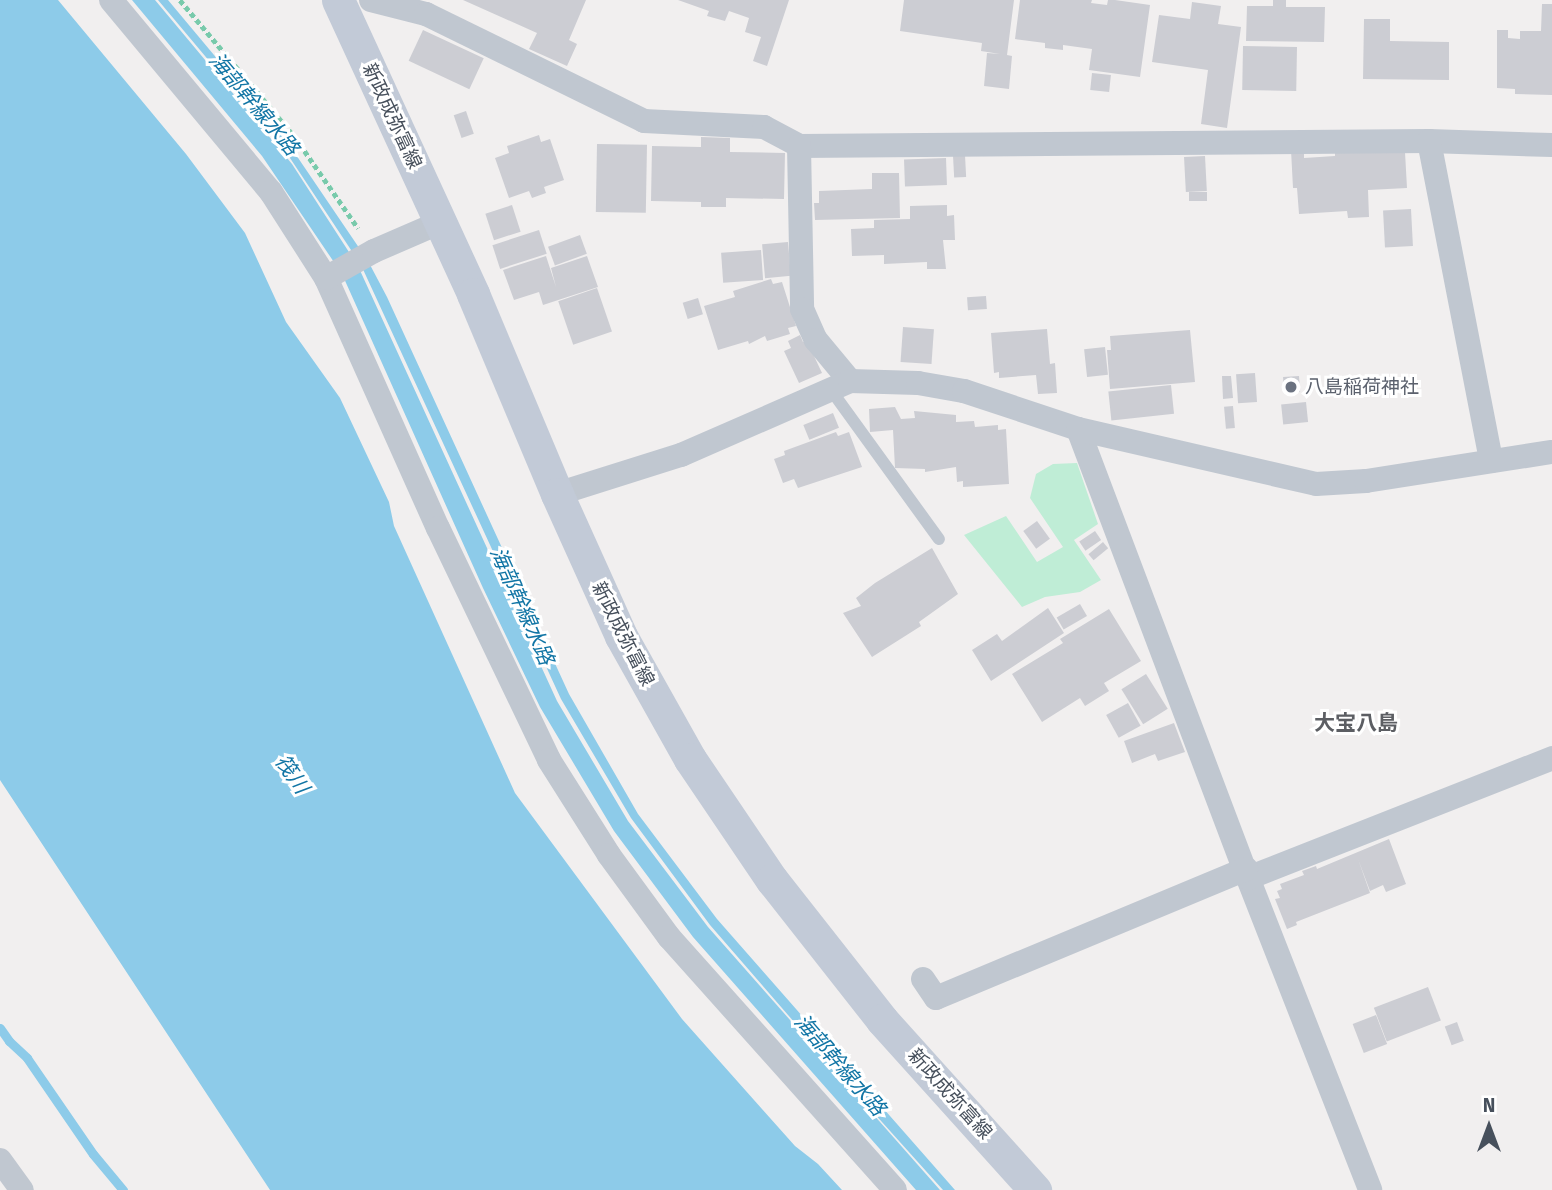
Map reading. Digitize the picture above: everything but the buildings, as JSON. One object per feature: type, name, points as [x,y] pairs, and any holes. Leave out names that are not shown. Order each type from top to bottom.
[{"type":"main road","name":"新政成弥富線","points":[[338,0],[441,222],[556,494],[621,636],[690,759],[772,880],[882,1020],[1035,1190]]},
{"type":"street","points":[[110,0],[271,192],[330,276],[438,528],[549,760],[609,855],[669,937],[895,1190]]},
{"type":"street","points":[[371,0],[426,14],[644,121],[764,127],[799,146],[1429,141],[1552,145]]},
{"type":"street","points":[[1429,141],[1491,461]]},
{"type":"street","points":[[799,146],[802,309],[841,385]]},
{"type":"street","points":[[330,276],[374,251],[441,222]]},
{"type":"street","points":[[556,494],[681,455],[841,385],[918,383],[964,391],[1078,429],[1316,484],[1366,481],[1552,452]]},
{"type":"street","points":[[1078,429],[1370,1190]]},
{"type":"street","points":[[923,979],[936,998],[1247,874],[1552,758]]},
{"type":"street","points":[[0,1160],[22,1190]]},
{"type":"lane","points":[[841,385],[939,539]]},
{"type":"path","points":[[180,0],[295,137],[374,251]]},
{"type":"green space","points":[[1077,463],[1098,524],[1074,540],[1101,580],[1080,592],[1045,597],[1022,607],[964,535],[1006,516],[1037,562],[1063,547],[1030,498],[1036,474],[1053,464]]},
{"type":"water","name":"筏川","points":[[0,0],[58,0],[186,154],[245,233],[286,322],[340,398],[389,502],[394,526],[515,793],[682,1019],[795,1146],[818,1164],[842,1190],[270,1190],[0,780]]},
{"type":"water","points":[[132,0],[155,0],[292,164],[358,266],[557,701],[628,821],[708,927],[940,1190],[916,1190],[693,937],[614,831],[540,707],[483,588],[342,274],[262,156]]},
{"type":"water","name":"海部幹線水路","points":[[158,0],[168,0],[290,146],[368,261],[569,694],[638,814],[717,919],[955,1190],[943,1190],[847,1083],[710,925],[631,818],[561,699],[361,265],[288,155]]},
{"type":"waterway","points":[[0,1028],[27,1058],[93,1154],[123,1190]]},
{"type":"place","name":"八島稲荷神社","points":[[1291,387]]},
{"type":"district","name":"大宝八島","points":[[1356,723]]}]
